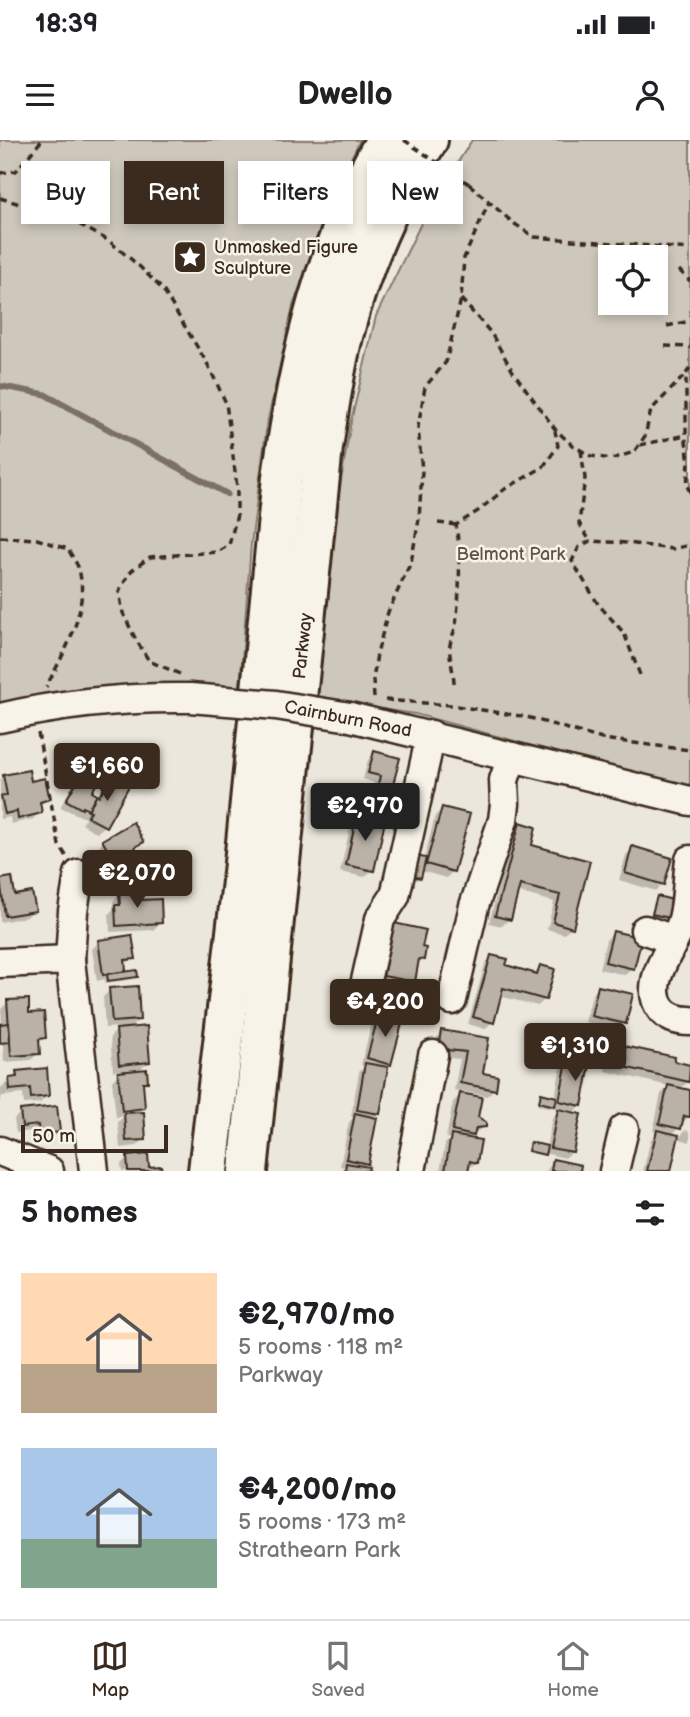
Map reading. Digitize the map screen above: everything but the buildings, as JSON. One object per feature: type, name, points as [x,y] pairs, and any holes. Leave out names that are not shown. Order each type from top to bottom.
[{"type":"highway","name":"Parkway","points":[[208,1171],[243,873],[282,477],[291,417],[305,343],[325,273],[349,210],[386,140]]},
{"type":"highway","name":"Parkway","points":[[248,1171],[323,447],[330,402],[343,336],[356,293],[389,211],[428,140]]},
{"type":"street","name":"Cairnburn Road","points":[[0,718],[55,705],[148,697],[187,687],[276,705],[358,707],[431,735],[690,801]]},
{"type":"street","points":[[365,985],[380,919],[395,896],[431,735]]},
{"type":"street","points":[[452,1000],[474,906],[503,820],[503,780],[512,757]]},
{"type":"street","points":[[690,860],[683,920],[658,976],[655,993],[656,1001],[666,1014],[681,1021],[690,1021]]},
{"type":"street","points":[[79,874],[73,911],[70,960],[94,1171]]},
{"type":"street","points":[[645,930],[674,940]]},
{"type":"street","points":[[0,963],[70,960]]},
{"type":"street","points":[[411,1171],[433,1055]]},
{"type":"street","points":[[614,1171],[624,1129]]},
{"type":"street","points":[[0,1151],[49,1171]]},
{"type":"path","points":[[0,173],[16,171],[43,140]]},
{"type":"path","points":[[404,140],[469,184],[512,222],[534,237],[690,249]]},
{"type":"path","points":[[0,198],[72,220],[109,241],[138,265],[163,290],[208,365],[226,403],[234,452],[237,514],[229,545],[217,552],[150,557],[131,571],[119,592],[123,613],[149,661],[187,687]]},
{"type":"path","points":[[374,699],[373,680],[377,654],[388,612],[411,562],[419,519],[422,471],[418,427],[425,387],[446,362],[461,299],[464,258],[489,202]]},
{"type":"path","points":[[679,271],[690,281]]},
{"type":"path","points":[[461,299],[491,333],[512,370],[555,429],[591,456],[612,459],[634,452],[645,436],[651,410],[690,368]]},
{"type":"path","points":[[667,326],[690,321]]},
{"type":"path","points":[[665,346],[690,346]]},
{"type":"path","points":[[686,374],[689,462],[687,486],[690,492]]},
{"type":"path","points":[[438,523],[456,525],[505,489],[543,467],[558,446],[555,429]]},
{"type":"path","points":[[639,445],[686,435]]},
{"type":"path","points":[[581,450],[585,478],[579,523],[590,541]]},
{"type":"path","points":[[237,514],[246,516]]},
{"type":"path","points":[[454,683],[454,666],[449,648],[455,627],[460,580],[460,547],[456,525]]},
{"type":"path","points":[[0,537],[37,539],[68,549],[80,572],[82,605],[60,660],[33,710],[59,845],[79,874]]},
{"type":"path","points":[[640,675],[624,633],[598,604],[572,561],[579,547],[590,541],[673,549],[690,545]]},
{"type":"path","points":[[358,707],[374,699],[450,705],[514,715],[602,739],[690,750]]},
{"type":"green space","points":[[0,140],[360,140],[350,161],[238,161],[238,224],[322,224],[293,306],[267,424],[251,544],[240,687],[145,683],[59,693],[0,706]]},
{"type":"green space","name":"Belmont Park","points":[[472,140],[690,140],[690,786],[415,714],[311,699],[324,581],[351,421],[376,316],[421,224],[463,224],[463,161],[459,161]]},
{"type":"waterway","points":[[0,386],[44,394],[227,494]]},
{"type":"place","name":"Unmasked Figure Sculpture","points":[[190,257]]}]
